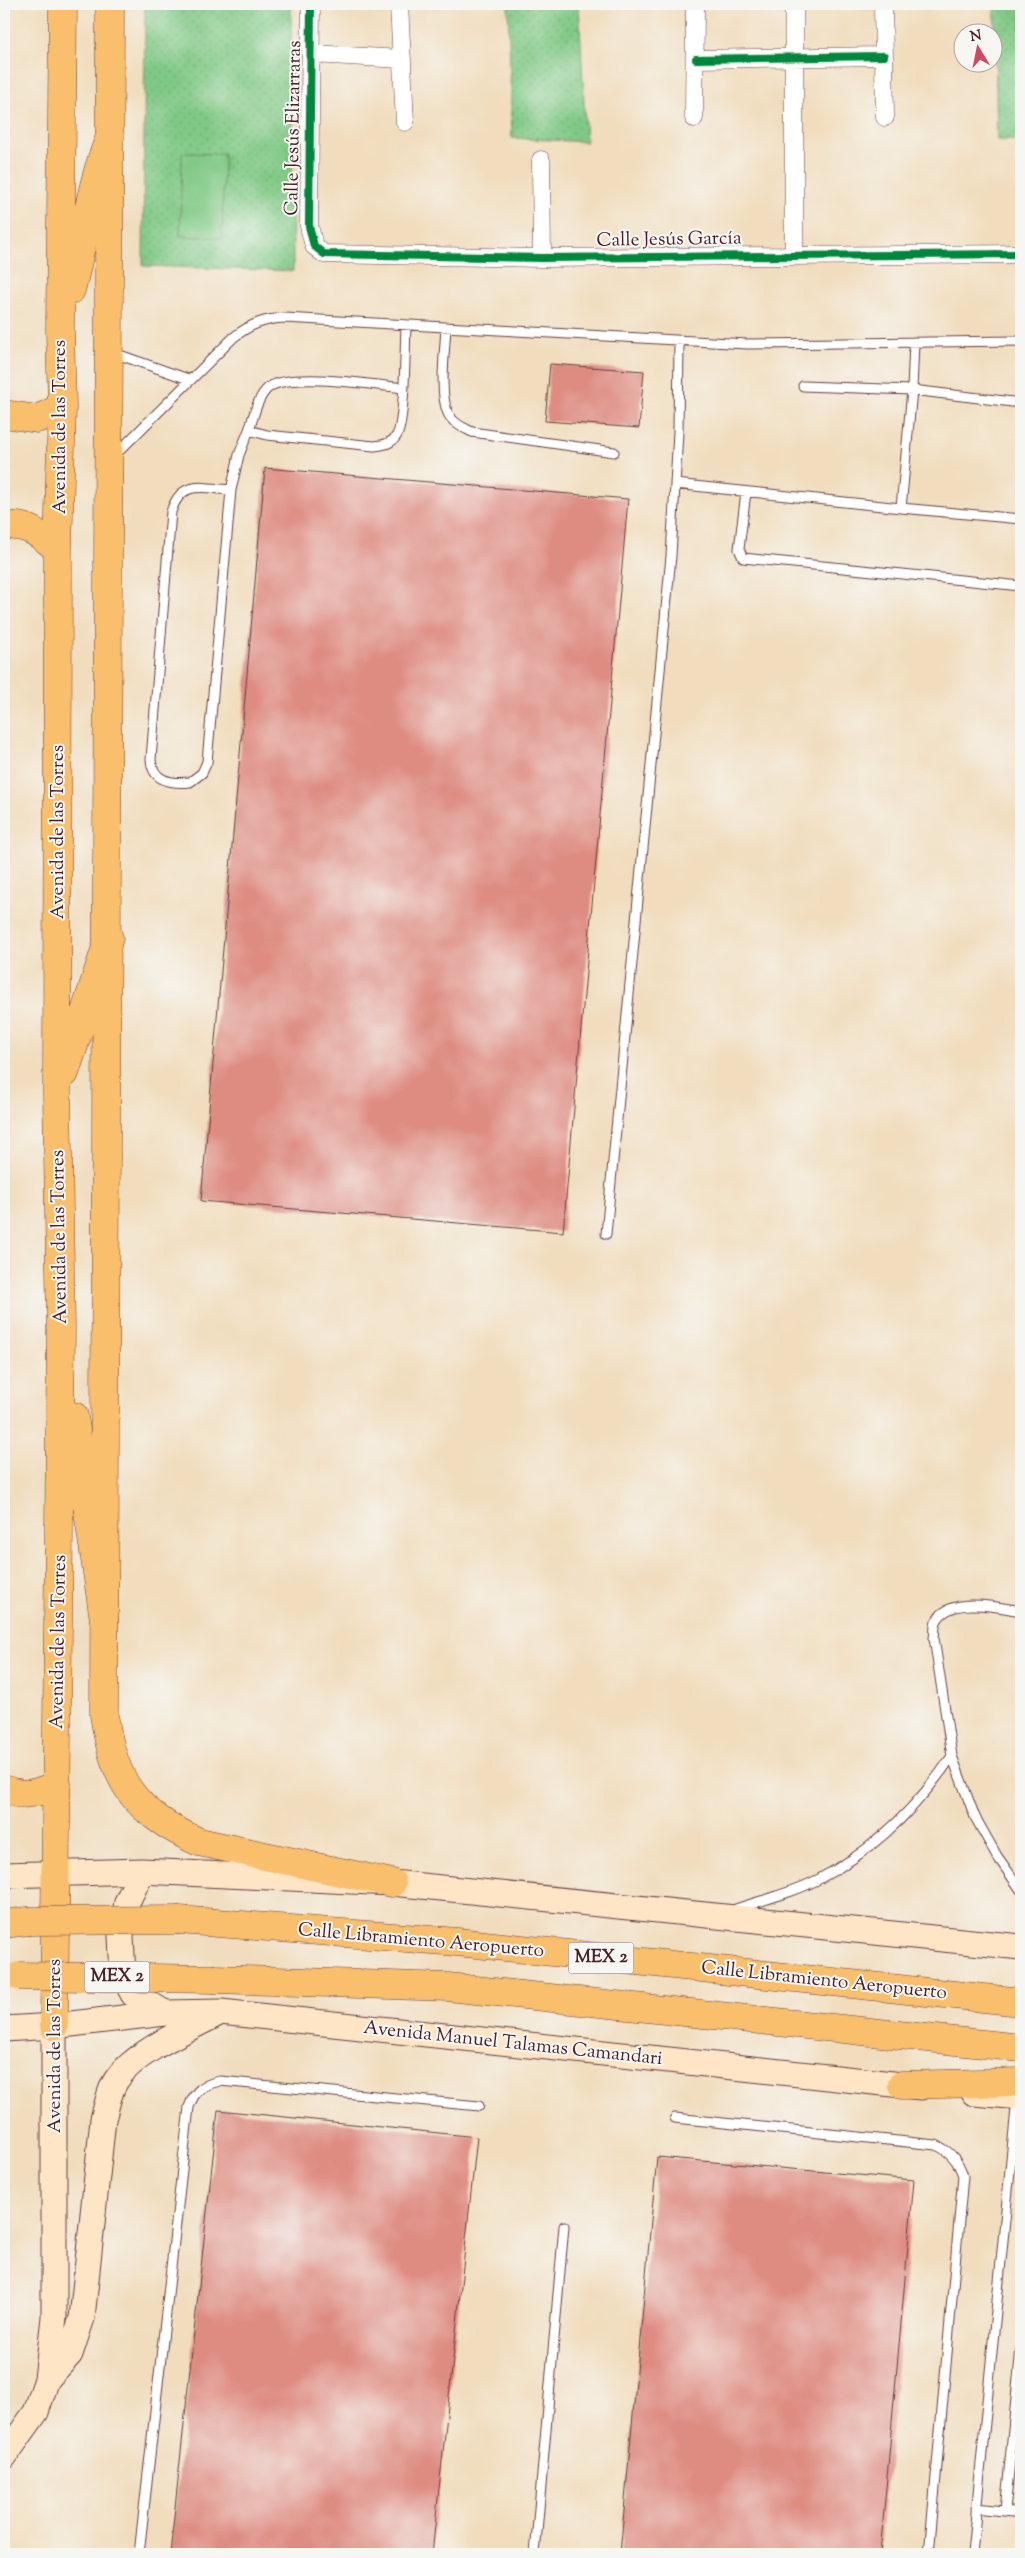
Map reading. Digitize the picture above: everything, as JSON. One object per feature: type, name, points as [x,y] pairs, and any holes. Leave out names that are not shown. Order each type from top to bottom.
[{"type":"main road","name":"Avenida de las Torres","points":[[4,2457],[36,2412],[47,2379],[54,2318],[54,2026],[62,1328],[57,1095],[58,549],[62,407],[60,330],[63,4]]},
{"type":"main road","points":[[110,4],[108,462],[109,938],[104,1715],[109,1748],[118,1772],[131,1794],[155,1818],[199,1842],[392,1883]]},
{"type":"main road","points":[[60,330],[80,255],[97,171],[110,137]]},
{"type":"main road","points":[[4,414],[37,419],[47,416],[62,407]]},
{"type":"main road","points":[[4,526],[26,526],[58,549]]},
{"type":"main road","points":[[57,1095],[109,938]]},
{"type":"main road","points":[[62,1328],[104,1620]]},
{"type":"main road","points":[[4,1789],[12,1793],[32,1794],[57,1784]]},
{"type":"main road","points":[[142,1871],[127,1902],[121,1936],[123,1975],[133,1994],[165,2013]]},
{"type":"main road","points":[[4,1876],[142,1871],[392,1883],[1021,1947]]},
{"type":"main road","name":"Calle Libramiento Aeropuerto","points":[[4,1924],[28,1921],[179,1920],[457,1942],[1021,2002]]},
{"type":"main road","name":"MEX 2","points":[[4,1977],[215,1979],[448,1987],[1021,2048]]},
{"type":"main road","points":[[47,2379],[70,2354],[82,2318],[103,2119],[110,2091],[116,2079],[140,2057],[221,2012]]},
{"type":"main road","name":"Avenida Manuel Talamas Camandari","points":[[4,2029],[54,2026],[165,2013],[221,2012],[902,2086]]},
{"type":"main road","points":[[902,2086],[1020,2092]]},
{"type":"street","name":"Calle Jesús Elizarraras","points":[[312,4],[309,226],[311,239],[318,252]]},
{"type":"street","points":[[399,4],[404,122]]},
{"type":"street","points":[[694,118],[695,4]]},
{"type":"street","points":[[794,4],[794,255]]},
{"type":"street","points":[[883,4],[885,117]]},
{"type":"street","points":[[312,54],[402,59]]},
{"type":"street","points":[[696,59],[884,56]]},
{"type":"street","points":[[541,160],[542,258]]},
{"type":"street","name":"Calle Jesús García","points":[[318,252],[335,256],[542,258],[1021,254]]},
{"type":"lane","points":[[108,462],[234,337],[250,325],[265,319],[285,318],[747,344],[1021,341]]},
{"type":"lane","points":[[249,430],[312,440],[374,446],[385,445],[394,440],[399,433],[406,326]]},
{"type":"lane","points":[[446,328],[444,359],[445,397],[450,416],[459,425],[472,432],[614,452]]},
{"type":"lane","points":[[606,1234],[662,655],[675,484],[679,341]]},
{"type":"lane","points":[[901,508],[912,390],[914,342]]},
{"type":"lane","points":[[109,351],[192,380]]},
{"type":"lane","points":[[231,490],[196,488],[186,490],[175,500],[171,512],[151,759],[152,768],[156,775],[166,781],[190,782],[202,773],[207,762],[231,490],[239,455],[262,395],[278,382],[315,380],[403,388]]},
{"type":"lane","points":[[803,386],[912,390],[1021,403]]},
{"type":"lane","points":[[675,484],[1021,519]]},
{"type":"lane","points":[[746,492],[739,549],[743,558],[1021,586]]},
{"type":"lane","points":[[1021,1610],[971,1604],[956,1607],[945,1612],[936,1622],[934,1638],[952,1756],[975,1817],[1021,1890]]},
{"type":"lane","points":[[716,1915],[818,1880],[854,1858],[910,1811],[934,1784],[952,1756]]},
{"type":"lane","points":[[139,2554],[189,2107],[194,2093],[205,2084],[220,2081],[479,2106]]},
{"type":"lane","points":[[972,2554],[1020,2092]]},
{"type":"lane","points":[[675,2118],[936,2145],[944,2148],[960,2165],[963,2176],[929,2554]]},
{"type":"lane","points":[[535,2554],[564,2226]]},
{"type":"lane","points":[[1005,2511],[1021,2348]]},
{"type":"lane","points":[[976,2508],[1021,2513]]},
{"type":"green space","points":[[145,4],[291,4],[293,271],[143,266]]},
{"type":"green space","points":[[508,4],[579,4],[586,142],[512,138]]},
{"type":"green space","points":[[994,4],[1021,4],[1021,140],[997,140],[996,72],[1002,72],[1002,22],[994,22]]},
{"type":"green space","points":[[182,153],[224,154],[222,238],[180,236]]},
{"type":"building","points":[[550,364],[644,371],[639,428],[545,421]]},
{"type":"building","points":[[265,468],[628,499],[563,1232],[201,1201]]},
{"type":"building","points":[[218,2110],[477,2137],[432,2554],[170,2554]]},
{"type":"building","points":[[657,2157],[914,2180],[880,2554],[620,2554]]},
{"type":"cycle path","points":[[311,4],[309,226],[314,246],[324,254],[542,258],[1021,254]]},
{"type":"cycle path","points":[[696,59],[884,56]]}]
